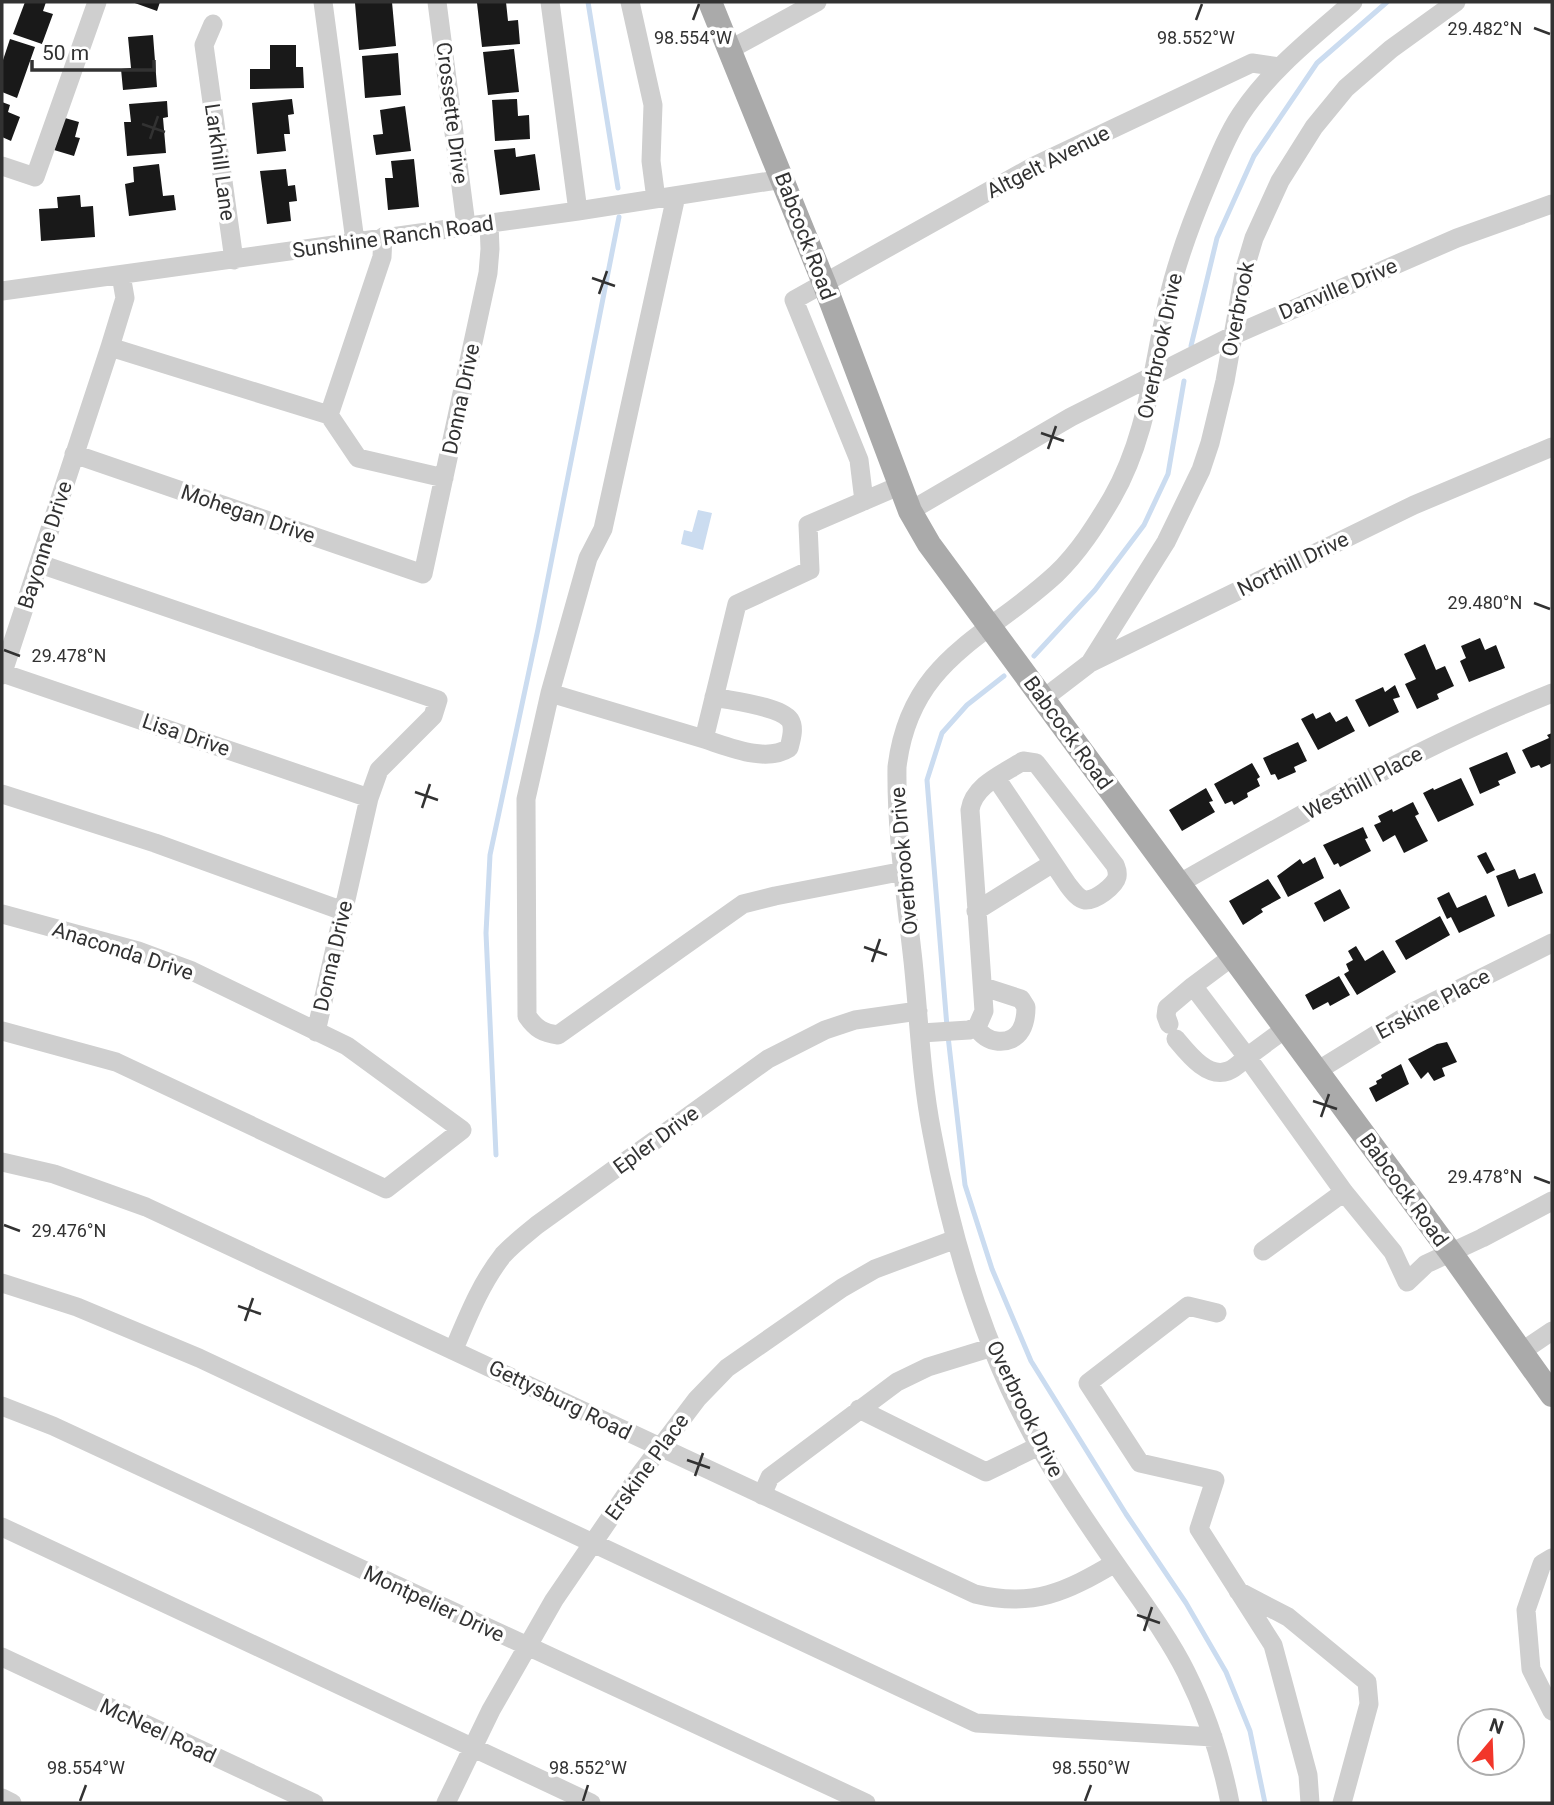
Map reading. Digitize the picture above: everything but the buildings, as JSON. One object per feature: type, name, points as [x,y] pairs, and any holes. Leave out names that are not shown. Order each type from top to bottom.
[{"type":"main road","name":"Babcock Road","points":[[710,2],[824,283],[911,512],[929,544],[1451,1253],[1552,1395]]},
{"type":"street","points":[[2,166],[34,177],[97,2]]},
{"type":"street","points":[[323,2],[355,241]]},
{"type":"street","name":"Crossette Drive","points":[[437,2],[466,225]]},
{"type":"street","points":[[550,2],[578,211]]},
{"type":"street","points":[[630,2],[653,105],[651,161],[656,199]]},
{"type":"street","points":[[729,50],[817,2]]},
{"type":"street","name":"Overbrook Drive","points":[[1230,1803],[1221,1758],[1185,1670],[1161,1628],[1074,1503],[1039,1447],[977,1308],[956,1239],[931,1130],[929,1032],[918,1011],[897,767],[908,716],[922,690],[941,667],[1056,573],[1089,537],[1114,494],[1136,447],[1146,416],[1168,301],[1183,243],[1218,158],[1241,113],[1279,68],[1353,2]]},
{"type":"street","name":"Overbrook","points":[[1090,663],[1159,552],[1187,501],[1210,443],[1234,335],[1244,268],[1254,238],[1280,181],[1314,127],[1346,88],[1391,49],[1456,2]]},
{"type":"street","name":"Larkhill Lane","points":[[213,24],[204,45],[234,260]]},
{"type":"street","name":"Altgelt Avenue","points":[[864,501],[859,460],[794,300],[1046,160],[1252,63],[1279,68]]},
{"type":"street","name":"Sunshine Ranch Road","points":[[3,294],[783,179]]},
{"type":"street","points":[[676,196],[603,529],[588,558],[550,693],[526,799],[527,1017],[534,1027],[558,1035],[743,904],[775,895],[904,871]]},
{"type":"street","name":"Danville Drive","points":[[911,512],[1071,417],[1234,335],[1457,238],[1552,204]]},
{"type":"street","name":"Donna Drive","points":[[423,574],[488,273],[489,223]]},
{"type":"street","points":[[329,415],[382,257],[383,237]]},
{"type":"street","name":"Bayonne Drive","points":[[2,674],[125,298],[121,275]]},
{"type":"street","points":[[110,347],[329,415],[358,458],[444,478]]},
{"type":"street","name":"Northill Drive","points":[[1043,699],[1090,663],[1414,505],[1552,447]]},
{"type":"street","name":"Mohegan Drive","points":[[74,454],[423,574]]},
{"type":"street","points":[[704,739],[737,604],[810,570],[808,525],[901,485]]},
{"type":"street","name":"Donna Drive","points":[[40,564],[438,700],[433,716],[379,770],[369,798],[316,1031]]},
{"type":"street","name":"Lisa Drive","points":[[2,674],[369,798]]},
{"type":"street","points":[[550,693],[704,739],[770,755],[782,753],[789,748],[792,726],[790,720],[781,712],[715,697]]},
{"type":"street","name":"Westhill Place","points":[[1178,884],[1354,786],[1446,740],[1552,693]]},
{"type":"street","points":[[973,1028],[985,1011],[970,810],[977,791],[996,778],[1023,761],[1036,763],[1115,865],[1117,877],[1115,882],[1095,899],[1080,898],[1068,885],[996,778]]},
{"type":"street","points":[[2,794],[155,843],[343,911]]},
{"type":"street","points":[[976,911],[1053,863]]},
{"type":"street","name":"Anaconda Drive","points":[[2,914],[138,951],[181,967],[347,1046],[462,1130],[386,1189],[116,1062],[2,1031]]},
{"type":"street","name":"Erskine Place","points":[[1317,1070],[1410,1013],[1552,943]]},
{"type":"street","points":[[1232,957],[1167,1009],[1166,1016],[1173,1031],[1195,1061],[1216,1071],[1228,1072],[1285,1029]]},
{"type":"street","points":[[1193,986],[1344,1192],[1393,1252],[1407,1282],[1426,1264],[1552,1201]]},
{"type":"street","points":[[929,1032],[973,1028],[992,1041],[1014,1038],[1021,1030],[1026,1017],[1026,1007],[1021,999],[984,987]]},
{"type":"street","name":"Epler Drive","points":[[454,1349],[477,1296],[491,1273],[509,1250],[537,1225],[768,1059],[796,1043],[855,1020],[918,1011]]},
{"type":"street","name":"Gettysburg Road","points":[[2,1161],[54,1174],[145,1207],[975,1594],[997,1599],[1024,1600],[1051,1596],[1076,1586],[1115,1563]]},
{"type":"street","points":[[1263,1251],[1344,1192]]},
{"type":"street","name":"Erskine Place","points":[[446,1803],[526,1647],[593,1544],[696,1399],[727,1368],[842,1288],[876,1269],[956,1239]]},
{"type":"street","points":[[2,1283],[78,1307],[141,1332],[976,1723],[1213,1737]]},
{"type":"street","points":[[1217,1313],[1188,1306],[1088,1383],[1140,1463],[1215,1480],[1199,1529],[1273,1646],[1308,1774],[1310,1803]]},
{"type":"street","points":[[1521,1352],[1552,1331]]},
{"type":"street","points":[[762,1495],[770,1477],[897,1382],[928,1367],[993,1347]]},
{"type":"street","name":"Montpelier Drive","points":[[2,1406],[53,1426],[866,1803]]},
{"type":"street","points":[[859,1409],[986,1472],[1039,1447]]},
{"type":"street","points":[[2,1527],[591,1803]]},
{"type":"street","points":[[1552,1558],[1542,1564],[1526,1611],[1531,1669],[1552,1711]]},
{"type":"street","points":[[1237,1590],[1288,1617],[1367,1682],[1369,1704],[1342,1803]]},
{"type":"street","name":"McNeel Road","points":[[2,1657],[314,1803]]},
{"type":"street","points":[[2,1798],[12,1803]]},
{"type":"water","points":[[698,510],[712,513],[703,550],[681,544],[684,530],[692,532]]},
{"type":"waterway","points":[[588,2],[618,188]]},
{"type":"waterway","points":[[1191,346],[1217,238],[1254,156],[1317,63],[1387,2]]},
{"type":"waterway","points":[[496,1155],[486,933],[490,855],[538,629],[619,217]]},
{"type":"waterway","points":[[1034,656],[1095,590],[1144,525],[1168,474],[1184,381]]},
{"type":"waterway","points":[[947,1027],[927,780],[942,733],[967,705],[1004,676]]},
{"type":"waterway","points":[[948,1036],[965,1185],[992,1269],[1031,1361],[1126,1514],[1186,1603],[1226,1672],[1250,1731],[1265,1803]]}]
